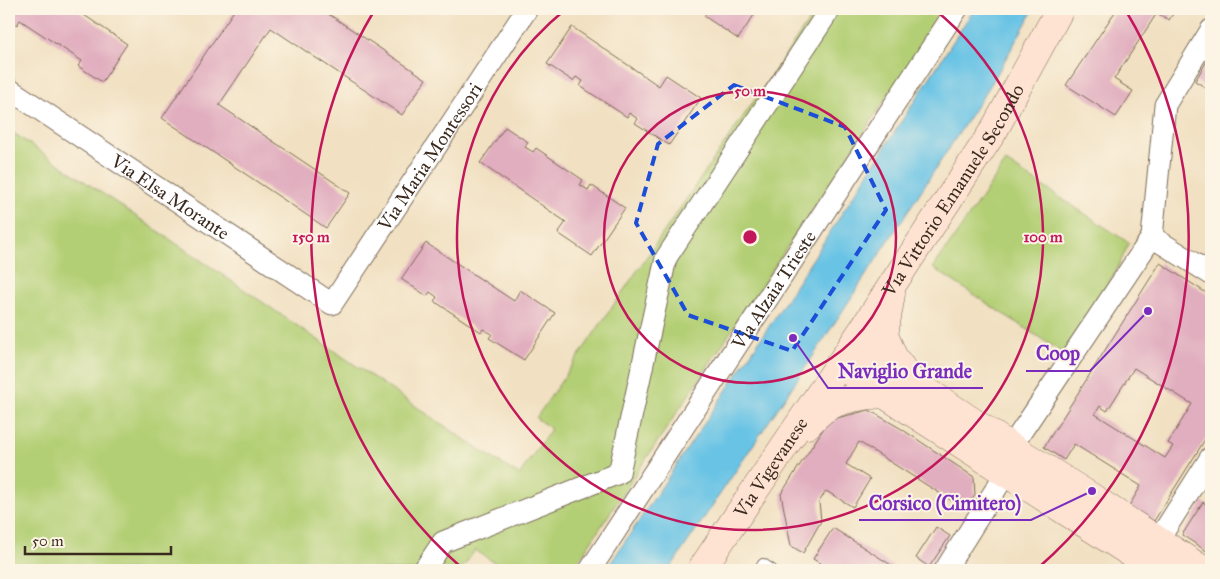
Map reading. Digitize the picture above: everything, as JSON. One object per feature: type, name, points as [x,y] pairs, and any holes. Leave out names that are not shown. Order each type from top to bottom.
[{"type":"street","name":"Via Maria Montessori","points":[[332,304],[527,9]]},
{"type":"street","points":[[424,570],[443,542],[619,473],[666,258],[830,9]]},
{"type":"street","name":"Via Alzaia Trieste","points":[[590,570],[958,9]]},
{"type":"street","name":"Via Vittorio Emanuele Secondo","points":[[839,365],[994,130],[1060,9]]},
{"type":"street","points":[[945,570],[1009,460],[1152,238],[1165,105],[1211,30]]},
{"type":"street","name":"Via Elsa Morante","points":[[9,90],[332,304]]},
{"type":"street","points":[[1152,238],[1211,274]]},
{"type":"street","points":[[893,284],[884,335],[894,358],[912,382]]},
{"type":"street","points":[[854,343],[912,382],[1009,460],[1150,561],[1203,570]]},
{"type":"street","points":[[839,365],[883,394],[1009,460]]},
{"type":"street","name":"Via Vigevanese","points":[[701,570],[839,365]]},
{"type":"street","points":[[783,449],[814,418],[835,403],[852,398],[883,394]]},
{"type":"street","points":[[1150,561],[1211,457]]},
{"type":"lane","points":[[759,570],[763,564],[772,570]]},
{"type":"highlighted area","points":[[734,85],[845,127],[886,210],[792,351],[688,315],[636,223],[658,144]]},
{"type":"green space","points":[[817,9],[946,9],[572,570],[506,570],[475,550],[461,570],[9,570],[9,130],[519,475],[551,429],[536,418]]},
{"type":"green space","points":[[1006,162],[1129,243],[1117,269],[1063,353],[933,268]]},
{"type":"water","points":[[974,9],[1034,9],[993,81],[813,356],[669,570],[606,570],[772,322]]},
{"type":"building","points":[[9,9],[75,9],[127,44],[102,82],[78,66],[82,61],[20,20],[17,25],[9,19]]},
{"type":"building","points":[[235,9],[321,9],[426,79],[402,115],[271,28],[219,105],[350,193],[326,228],[162,118]]},
{"type":"building","points":[[709,9],[758,9],[738,39],[704,16]]},
{"type":"building","points":[[1117,9],[1176,9],[1169,20],[1157,13],[1114,79],[1133,91],[1116,117],[1066,85]]},
{"type":"building","points":[[572,27],[659,86],[666,75],[701,98],[669,145],[635,123],[638,119],[629,113],[627,117],[580,86],[583,81],[576,77],[573,81],[547,64]]},
{"type":"building","points":[[1211,54],[1211,91],[1195,81]]},
{"type":"building","points":[[505,127],[528,142],[525,147],[533,152],[536,148],[583,180],[580,185],[588,190],[591,185],[625,208],[592,256],[558,233],[566,222],[480,163]]},
{"type":"building","points":[[426,243],[514,301],[520,290],[555,313],[524,360],[489,338],[492,334],[483,329],[481,332],[434,301],[437,297],[430,292],[427,296],[401,279]]},
{"type":"building","points":[[1160,263],[1211,296],[1211,430],[1154,521],[1129,506],[1141,486],[1074,444],[1064,460],[1044,447]],"holes":[[[1134,368],[1192,404],[1168,443],[1173,446],[1165,458],[1095,414],[1100,406],[1107,411]]]},
{"type":"building","points":[[869,410],[900,428],[974,477],[975,495],[966,510],[859,442],[846,464],[870,479],[853,507],[826,491],[819,502],[821,521],[803,553],[791,546],[781,494],[829,420]]},
{"type":"building","points":[[1203,502],[1211,508],[1211,554],[1182,535]]},
{"type":"building","points":[[936,527],[950,536],[929,567],[916,558]]},
{"type":"building","points":[[833,528],[899,570],[831,570],[813,559]]},
{"type":"place","name":"Coop","points":[[1148,311]]},
{"type":"place","name":"Naviglio Grande","points":[[793,338]]},
{"type":"place","name":"Corsico (Cimitero)","points":[[1092,491]]}]
